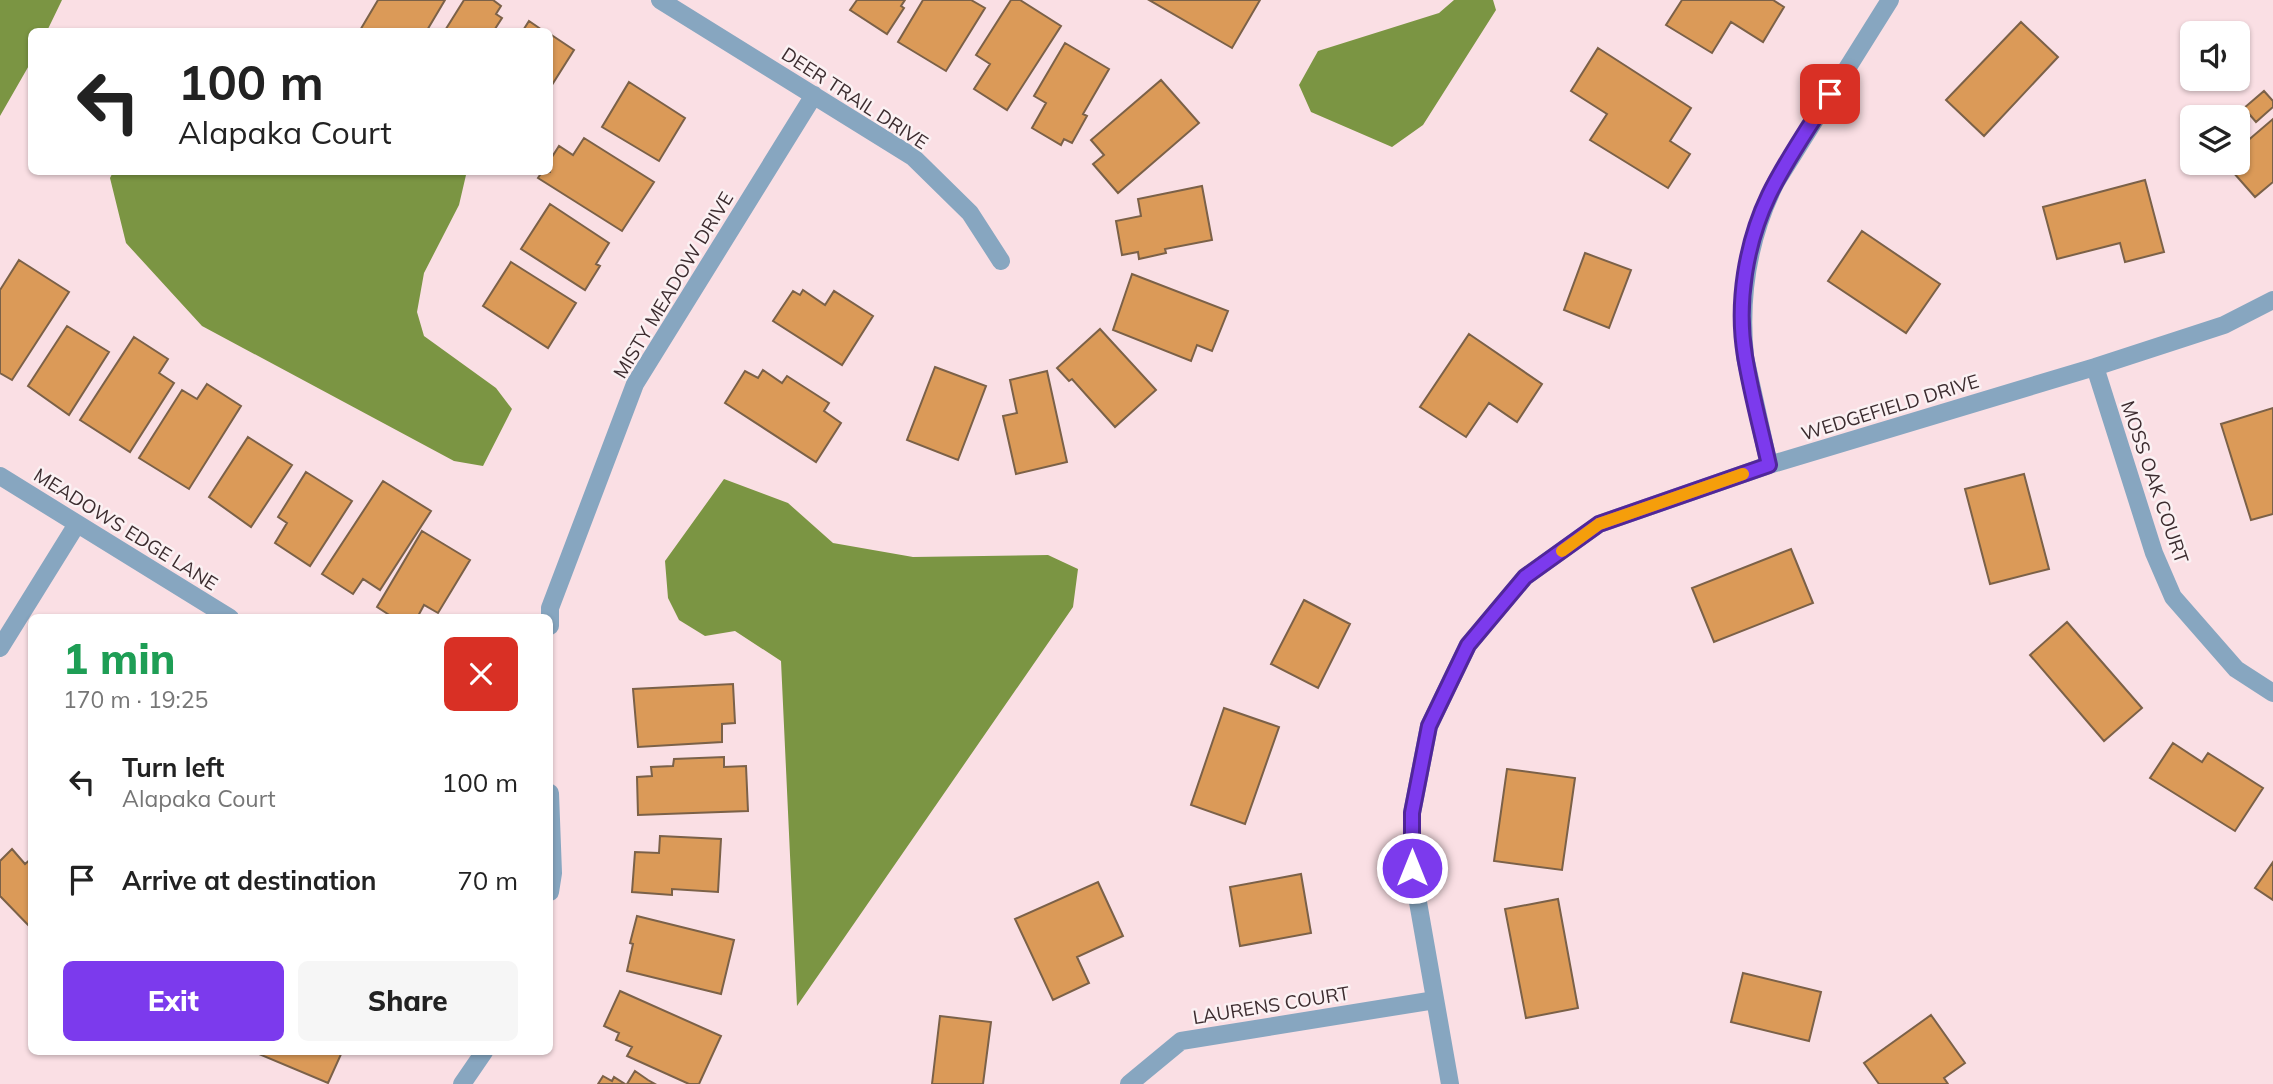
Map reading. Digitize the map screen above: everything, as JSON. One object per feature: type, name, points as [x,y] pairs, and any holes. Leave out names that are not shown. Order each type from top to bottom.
[{"type":"street","name":"DEER TRAIL DRIVE","points":[[660,0],[913,157],[970,213],[1001,261]]},
{"type":"street","points":[[1769,465],[1743,339],[1744,285],[1751,248],[1761,214],[1776,182],[1890,0]]},
{"type":"street","name":"MISTY MEADOW DRIVE","points":[[550,614],[635,384],[814,95]]},
{"type":"street","name":"WEDGEFIELD DRIVE","points":[[1450,1084],[1412,868],[1412,813],[1429,726],[1468,645],[1525,577],[1599,524],[1769,465],[2224,326],[2273,300]]},
{"type":"street","name":"MOSS OAK COURT","points":[[2095,367],[2154,553],[2174,597],[2236,669],[2273,693]]},
{"type":"street","name":"MEADOWS EDGE LANE","points":[[0,476],[223,614]]},
{"type":"street","points":[[0,648],[77,524]]},
{"type":"street","name":"LAURENS COURT","points":[[1129,1084],[1181,1041],[1435,1000]]},
{"type":"street","points":[[462,1084],[482,1055]]},
{"type":"shaded area","points":[[0,0],[62,0],[48,28],[28,28],[28,67],[0,116]]},
{"type":"shaded area","points":[[1454,0],[1493,0],[1496,10],[1423,125],[1392,147],[1311,112],[1299,85],[1318,51],[1439,13]]},
{"type":"shaded area","points":[[112,175],[466,175],[459,205],[424,273],[417,312],[424,336],[496,388],[512,409],[483,466],[454,461],[202,326],[126,243]]},
{"type":"shaded area","points":[[724,479],[788,503],[833,543],[913,557],[1048,555],[1078,569],[1073,607],[797,1006],[781,661],[735,631],[705,636],[679,620],[668,598],[665,561]]},
{"type":"building","points":[[378,0],[445,0],[428,28],[361,28]]},
{"type":"building","points":[[464,0],[493,0],[501,6],[496,14],[502,18],[496,28],[446,28]]},
{"type":"building","points":[[857,0],[905,0],[901,6],[904,8],[887,34],[850,10]]},
{"type":"building","points":[[923,0],[971,0],[985,8],[946,71],[898,42]]},
{"type":"building","points":[[1011,0],[1020,0],[1061,26],[1007,110],[974,89],[990,64],[976,55]]},
{"type":"building","points":[[1149,0],[1260,0],[1232,48]]},
{"type":"building","points":[[1682,0],[1773,0],[1784,7],[1763,42],[1731,22],[1712,53],[1666,25]]},
{"type":"building","points":[[529,21],[539,28],[525,28]]},
{"type":"building","points":[[2021,22],[2058,57],[1984,136],[1946,100]]},
{"type":"building","points":[[553,36],[574,50],[553,83]]},
{"type":"building","points":[[1065,43],[1109,69],[1083,114],[1087,116],[1072,143],[1064,139],[1061,145],[1032,128],[1046,103],[1034,96]]},
{"type":"building","points":[[1598,48],[1691,108],[1670,141],[1690,154],[1668,188],[1590,140],[1607,114],[1571,91]]},
{"type":"building","points":[[1161,80],[1199,123],[1118,193],[1093,164],[1104,155],[1091,140]]},
{"type":"building","points":[[629,82],[685,118],[659,161],[602,127]]},
{"type":"building","points":[[2264,91],[2273,101],[2273,107],[2256,122],[2250,115],[2250,105],[2248,105]]},
{"type":"building","points":[[2273,119],[2273,182],[2255,197],[2236,175],[2250,175],[2250,139]]},
{"type":"building","points":[[584,138],[654,182],[622,231],[538,178],[540,175],[553,175],[553,155],[559,146],[573,155]]},
{"type":"building","points":[[2145,180],[2164,252],[2125,262],[2120,243],[2057,259],[2043,207]]},
{"type":"building","points":[[1202,186],[1212,240],[1165,249],[1166,253],[1139,259],[1138,252],[1122,255],[1116,221],[1141,216],[1138,199]]},
{"type":"building","points":[[550,204],[609,243],[596,264],[600,266],[585,290],[521,249]]},
{"type":"building","points":[[1862,231],[1940,284],[1906,333],[1828,281]]},
{"type":"building","points":[[1585,253],[1631,270],[1609,328],[1564,310]]},
{"type":"building","points":[[19,260],[69,292],[12,380],[0,373],[0,290]]},
{"type":"building","points":[[511,262],[576,303],[548,348],[483,306]]},
{"type":"building","points":[[1132,274],[1228,311],[1212,351],[1197,345],[1191,361],[1113,330]]},
{"type":"building","points":[[803,290],[825,305],[834,291],[873,316],[842,365],[773,321],[793,291],[800,295]]},
{"type":"building","points":[[67,326],[109,352],[69,415],[28,386]]},
{"type":"building","points":[[1100,329],[1156,390],[1115,427],[1072,379],[1069,381],[1057,368]]},
{"type":"building","points":[[1469,334],[1542,384],[1517,422],[1489,403],[1466,437],[1420,407]]},
{"type":"building","points":[[134,337],[168,359],[159,373],[174,383],[130,452],[80,420]]},
{"type":"building","points":[[935,367],[986,386],[958,460],[907,440]]},
{"type":"building","points":[[763,370],[782,383],[787,376],[829,403],[824,411],[841,423],[816,462],[725,403],[745,371],[758,378]]},
{"type":"building","points":[[1047,371],[1067,462],[1016,474],[1003,416],[1017,413],[1010,380]]},
{"type":"building","points":[[207,384],[241,406],[189,489],[139,458],[182,390],[197,399]]},
{"type":"building","points":[[2273,408],[2273,514],[2251,520],[2221,424]]},
{"type":"building","points":[[248,437],[292,465],[251,527],[209,497]]},
{"type":"building","points":[[306,472],[352,501],[310,566],[275,543],[287,523],[278,517]]},
{"type":"building","points":[[2024,474],[2049,569],[1990,584],[1965,489]]},
{"type":"building","points":[[383,481],[431,511],[380,590],[363,579],[353,594],[322,574]]},
{"type":"building","points":[[422,531],[470,560],[438,613],[424,605],[419,614],[388,614],[377,607]]},
{"type":"building","points":[[1791,549],[1813,603],[1714,642],[1692,588]]},
{"type":"building","points":[[1304,600],[1350,624],[1318,688],[1271,664]]},
{"type":"building","points":[[2067,622],[2142,708],[2104,741],[2030,655]]},
{"type":"building","points":[[733,684],[735,723],[722,724],[722,742],[638,747],[633,689]]},
{"type":"building","points":[[1224,708],[1279,727],[1245,824],[1191,805]]},
{"type":"building","points":[[2173,743],[2202,762],[2208,753],[2263,788],[2235,831],[2150,778]]},
{"type":"building","points":[[724,757],[724,767],[746,766],[748,811],[638,815],[637,777],[652,776],[651,767],[673,766],[674,759]]},
{"type":"building","points":[[1507,769],[1575,778],[1562,870],[1494,861]]},
{"type":"building","points":[[660,836],[721,839],[718,892],[672,889],[672,895],[632,892],[635,852],[659,853]]},
{"type":"building","points":[[12,849],[25,864],[28,861],[28,925],[0,896],[0,861]]},
{"type":"building","points":[[2273,862],[2273,900],[2255,888]]},
{"type":"building","points":[[1301,874],[1311,933],[1240,946],[1230,887]]},
{"type":"building","points":[[1098,882],[1123,936],[1077,957],[1089,983],[1053,1000],[1015,919]]},
{"type":"building","points":[[1558,899],[1578,1008],[1526,1018],[1505,909]]},
{"type":"building","points":[[637,916],[734,940],[721,994],[627,971]]},
{"type":"building","points":[[1743,973],[1821,992],[1809,1041],[1731,1022]]},
{"type":"building","points":[[620,991],[721,1036],[699,1084],[689,1084],[627,1056],[632,1047],[616,1040],[619,1033],[604,1026]]},
{"type":"building","points":[[1931,1015],[1965,1063],[1944,1078],[1948,1084],[1879,1084],[1864,1063]]},
{"type":"building","points":[[940,1016],[991,1022],[983,1084],[932,1084]]},
{"type":"building","points":[[261,1055],[341,1055],[328,1083]]},
{"type":"building","points":[[635,1071],[648,1080],[655,1084],[627,1084]]},
{"type":"building","points":[[603,1076],[612,1081],[614,1077],[625,1084],[598,1084]]},
{"type":"slow traffic","points":[[1562,551],[1599,524],[1743,474]]},
{"type":"route","points":[[1412,868],[1412,813],[1429,726],[1468,645],[1525,577],[1599,524],[1769,465],[1745,357],[1742,321],[1744,285],[1751,248],[1768,198],[1830,94]]}]
